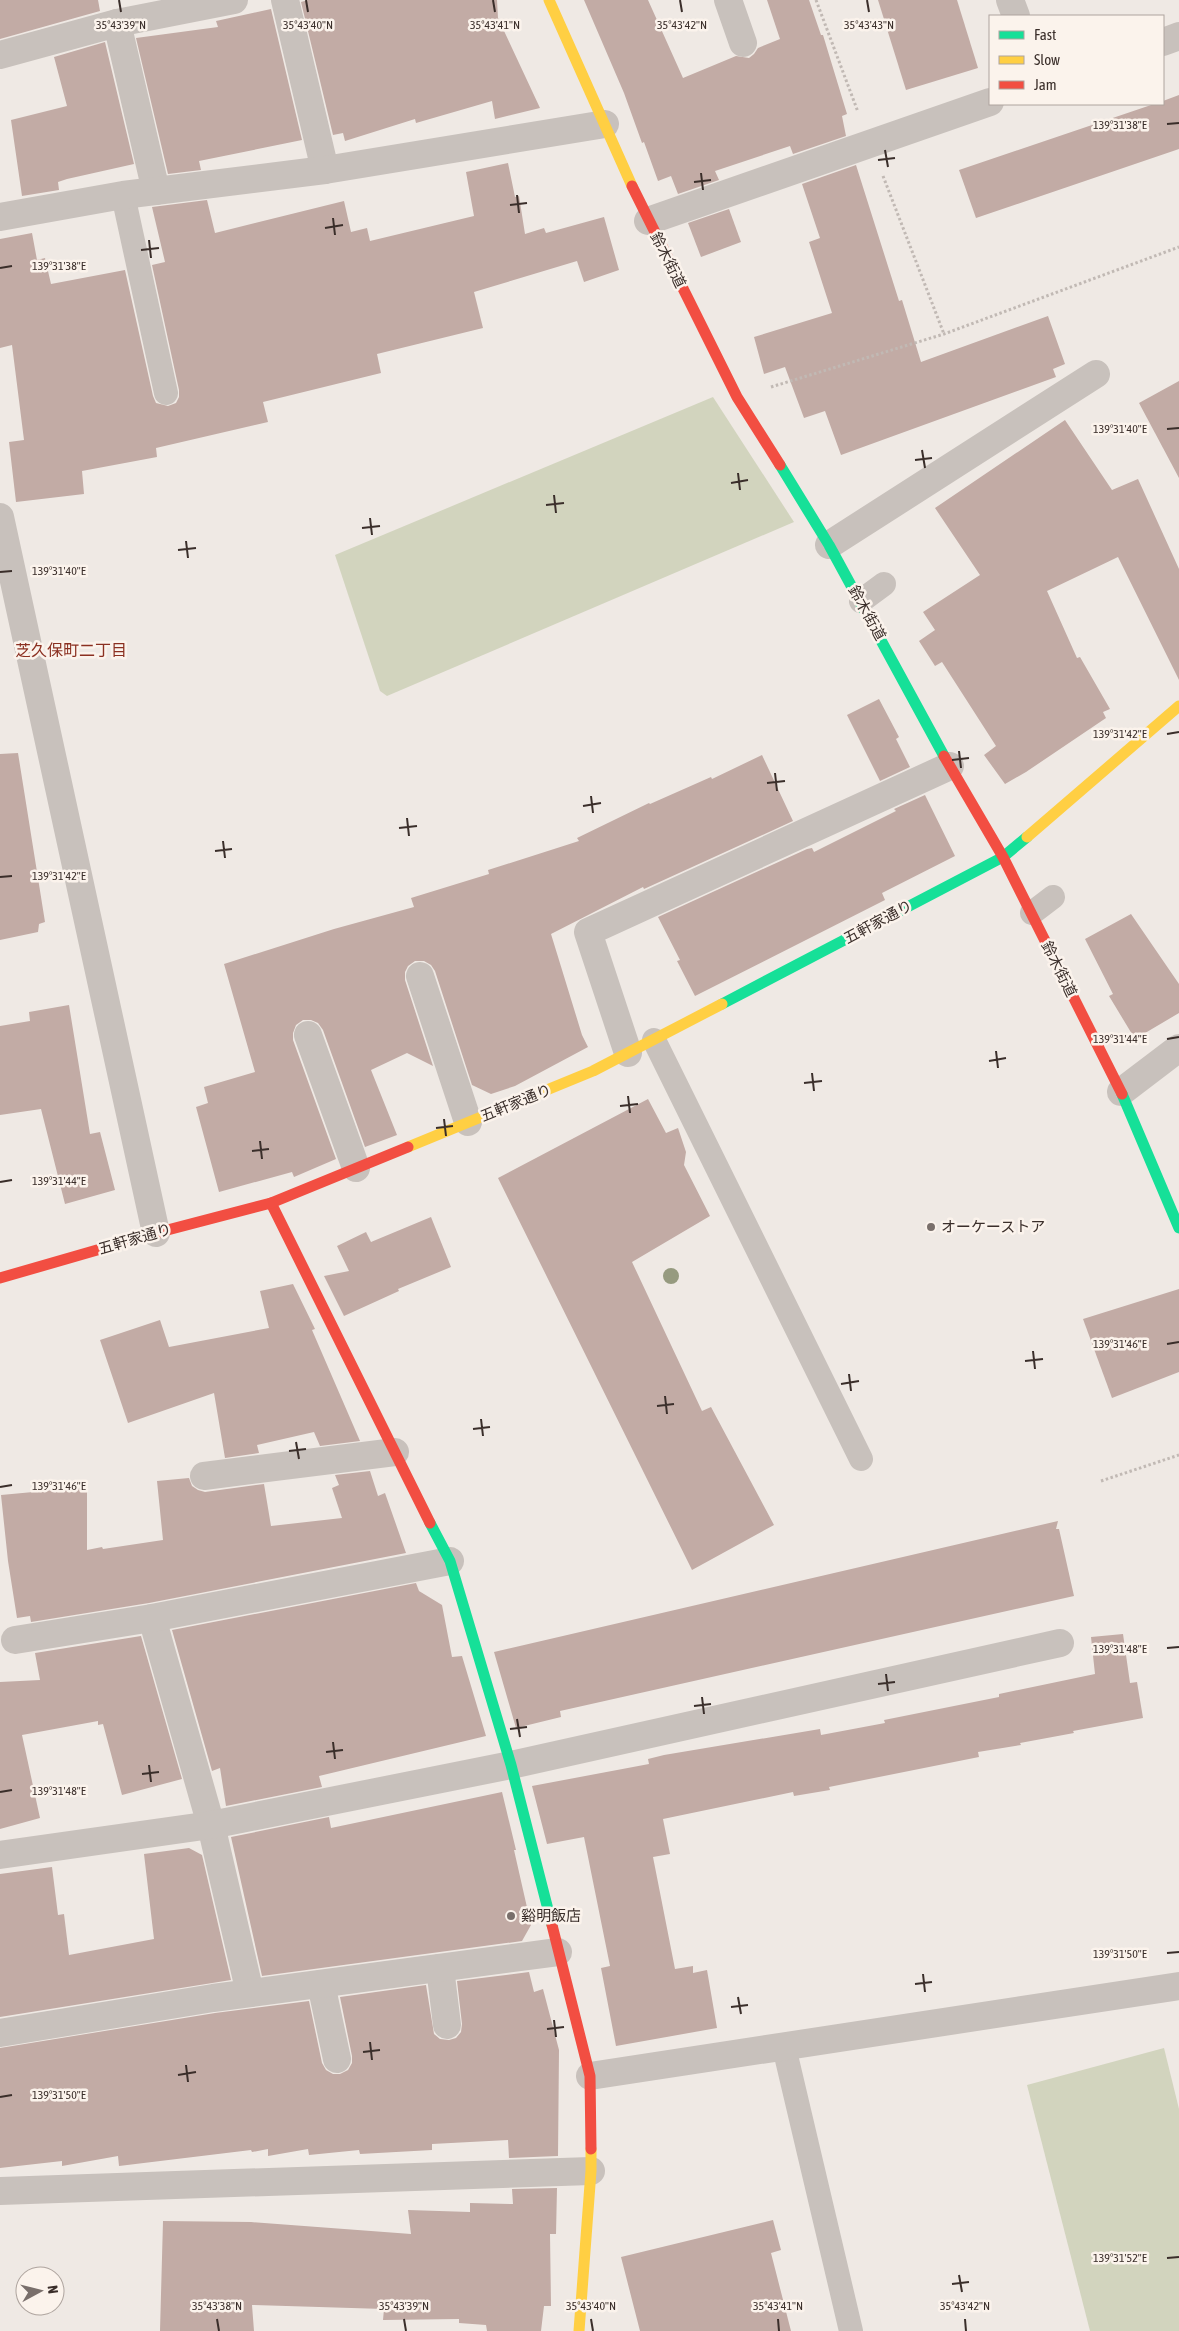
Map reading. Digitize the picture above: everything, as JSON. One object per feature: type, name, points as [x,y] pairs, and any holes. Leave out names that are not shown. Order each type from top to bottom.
[{"type":"street","points":[[0,55],[118,22],[234,0]]},
{"type":"street","points":[[285,0],[325,170]]},
{"type":"street","name":"鈴木街道","points":[[549,0],[648,221],[737,397],[829,545],[950,766],[1003,857],[1121,1092],[1179,1228]]},
{"type":"street","points":[[728,0],[743,43]]},
{"type":"street","points":[[1010,0],[1016,15]]},
{"type":"street","points":[[118,22],[156,191]]},
{"type":"street","points":[[1164,42],[1179,36]]},
{"type":"street","points":[[648,221],[989,102]]},
{"type":"street","points":[[0,217],[122,195],[325,170],[605,124]]},
{"type":"street","points":[[829,545],[1096,374]]},
{"type":"street","points":[[0,517],[156,1232]]},
{"type":"street","name":"五軒家通り","points":[[0,1278],[156,1232],[271,1202],[594,1071],[1003,857],[1175,717]]},
{"type":"street","points":[[628,1053],[588,932],[950,766]]},
{"type":"street","points":[[420,976],[468,1122]]},
{"type":"street","points":[[308,1035],[356,1168]]},
{"type":"street","points":[[1121,1092],[1179,1048]]},
{"type":"street","points":[[271,1202],[450,1561],[511,1765],[590,2076],[591,2171],[579,2331]]},
{"type":"street","points":[[204,1476],[395,1452]]},
{"type":"street","points":[[14,1640],[152,1618],[450,1561]]},
{"type":"street","points":[[152,1618],[211,1825],[250,1993]]},
{"type":"street","points":[[0,1855],[211,1825],[511,1765],[1060,1643]]},
{"type":"street","points":[[0,2033],[250,1993],[558,1952]]},
{"type":"street","points":[[440,1968],[447,2025]]},
{"type":"street","points":[[321,1984],[337,2059]]},
{"type":"street","points":[[590,2076],[1179,1986]]},
{"type":"street","points":[[0,2191],[591,2171]]},
{"type":"lane","points":[[122,195],[166,394]]},
{"type":"lane","points":[[861,601],[884,584]]},
{"type":"lane","points":[[1032,913],[1053,898]]},
{"type":"lane","points":[[654,1040],[861,1459]]},
{"type":"lane","points":[[784,2047],[851,2331]]},
{"type":"path","points":[[816,0],[944,334]]},
{"type":"path","points":[[737,397],[944,334],[1179,246]]},
{"type":"path","points":[[1101,1481],[1179,1454]]},
{"type":"green space","points":[[713,397],[794,522],[387,696],[380,691],[335,555]]},
{"type":"green space","points":[[1164,2048],[1179,2109],[1179,2331],[1090,2331],[1027,2085]]},
{"type":"building","points":[[0,0],[98,0],[100,11],[0,39]]},
{"type":"building","points":[[308,0],[497,0],[498,18],[540,108],[495,119],[492,101],[416,123],[415,119],[345,141],[343,133],[333,135],[301,2]]},
{"type":"building","points":[[584,0],[648,0],[683,78],[736,56],[749,58],[758,48],[780,39],[767,0],[809,0],[821,35],[823,35],[847,114],[842,116],[846,136],[793,154],[790,146],[715,171],[719,180],[678,194],[671,176],[658,181],[624,93]]},
{"type":"building","points":[[878,0],[957,0],[978,68],[906,90]]},
{"type":"building","points":[[271,9],[302,140],[199,161],[201,170],[168,174],[136,38],[218,27],[216,21]]},
{"type":"building","points":[[105,42],[134,164],[58,182],[59,190],[22,196],[11,120],[67,106],[54,57]]},
{"type":"building","points":[[1179,95],[1179,149],[976,218],[959,170],[1151,105],[1164,105],[1164,101]]},
{"type":"building","points":[[508,163],[515,197],[519,196],[525,234],[544,228],[546,233],[604,217],[619,270],[584,282],[577,261],[474,292],[483,328],[377,354],[381,373],[263,402],[268,422],[156,448],[157,457],[82,471],[84,494],[16,502],[9,442],[24,440],[12,345],[0,348],[0,239],[32,233],[37,260],[45,258],[51,284],[125,270],[153,396],[156,403],[168,406],[176,403],[179,397],[179,390],[152,265],[165,262],[152,207],[207,200],[215,233],[344,201],[351,232],[367,228],[370,241],[474,216],[466,172]]},
{"type":"building","points":[[856,165],[899,301],[902,300],[921,362],[1048,316],[1065,364],[1053,369],[1056,377],[841,455],[825,411],[804,418],[785,367],[764,374],[754,337],[832,313],[809,242],[820,238],[802,184]]},
{"type":"building","points":[[729,209],[741,242],[701,257],[688,223]]},
{"type":"building","points":[[1179,381],[1179,478],[1139,403]]},
{"type":"building","points":[[1065,420],[1112,490],[1138,479],[1179,569],[1179,680],[1118,557],[1047,591],[1077,658],[1080,657],[1110,709],[1103,712],[1106,718],[1005,784],[984,755],[996,746],[942,662],[935,666],[919,641],[935,630],[923,612],[980,575],[935,508]]},
{"type":"building","points":[[879,699],[899,737],[896,739],[910,767],[880,781],[847,715]]},
{"type":"building","points":[[18,753],[45,922],[39,924],[38,932],[0,940],[0,754]]},
{"type":"building","points":[[762,755],[793,821],[644,889],[643,887],[551,934],[582,1035],[588,1047],[515,1086],[491,1094],[472,1085],[435,971],[431,965],[424,961],[415,961],[408,966],[405,972],[405,980],[433,1066],[407,1053],[371,1070],[397,1135],[365,1147],[323,1030],[318,1023],[311,1020],[303,1020],[296,1025],[293,1040],[336,1159],[294,1177],[292,1172],[219,1192],[196,1107],[208,1103],[204,1087],[255,1072],[224,964],[334,929],[414,907],[411,898],[489,874],[488,870],[579,841],[577,838],[649,803],[711,777],[712,779]]},
{"type":"building","points":[[925,795],[955,856],[882,893],[885,900],[695,996],[677,961],[680,960],[658,917],[807,849],[812,848],[814,852],[896,811],[894,809]]},
{"type":"building","points":[[1131,914],[1179,984],[1179,1013],[1135,1039],[1109,996],[1113,994],[1085,939]]},
{"type":"building","points":[[69,1005],[90,1134],[100,1132],[115,1190],[65,1204],[41,1109],[0,1115],[0,1026],[30,1021],[29,1012]]},
{"type":"building","points":[[648,1099],[666,1133],[678,1128],[686,1152],[684,1165],[710,1216],[632,1262],[702,1411],[711,1407],[774,1525],[692,1570],[498,1178]]},
{"type":"building","points":[[431,1217],[451,1267],[398,1289],[399,1291],[344,1316],[324,1276],[349,1271],[337,1246],[366,1232],[371,1242]]},
{"type":"building","points":[[293,1284],[315,1329],[312,1330],[360,1441],[320,1446],[314,1432],[257,1445],[259,1453],[225,1458],[214,1393],[128,1423],[100,1340],[160,1320],[169,1347],[269,1328],[260,1291]]},
{"type":"building","points":[[1179,1289],[1179,1372],[1112,1398],[1083,1319]]},
{"type":"building","points":[[370,1471],[378,1496],[385,1493],[406,1553],[149,1603],[31,1622],[30,1616],[17,1618],[8,1561],[1,1495],[87,1487],[87,1550],[102,1547],[103,1549],[163,1540],[157,1481],[189,1478],[192,1486],[205,1492],[264,1484],[271,1526],[342,1518],[332,1488],[339,1485],[335,1475]]},
{"type":"building","points":[[1058,1521],[1056,1529],[1059,1529],[1074,1596],[560,1711],[561,1717],[516,1728],[494,1652]]},
{"type":"building","points":[[416,1583],[419,1591],[442,1605],[452,1657],[462,1656],[486,1736],[319,1776],[322,1787],[226,1806],[220,1768],[212,1771],[172,1630]]},
{"type":"building","points":[[1123,1634],[1130,1683],[1137,1682],[1143,1718],[1073,1731],[1074,1733],[1020,1743],[1021,1745],[978,1752],[979,1757],[829,1787],[830,1790],[794,1796],[793,1792],[663,1819],[670,1854],[653,1857],[675,1969],[693,1966],[693,1973],[707,1970],[717,2028],[616,2046],[601,1968],[610,1966],[584,1837],[547,1844],[532,1786],[649,1764],[648,1759],[664,1755],[820,1729],[821,1735],[885,1723],[884,1720],[999,1697],[999,1694],[1095,1674],[1091,1637]]},
{"type":"building","points":[[141,1636],[182,1779],[122,1795],[103,1724],[98,1725],[98,1721],[22,1735],[40,1818],[0,1829],[0,1682],[40,1680],[35,1653]]},
{"type":"building","points":[[502,1792],[531,1925],[522,1941],[262,1976],[231,1837],[329,1817],[331,1828]]},
{"type":"building","points":[[189,1848],[202,1855],[231,1980],[0,2017],[0,1874],[52,1867],[58,1915],[64,1914],[69,1955],[154,1939],[144,1854]]},
{"type":"building","points":[[529,1972],[534,1992],[543,1989],[559,2050],[558,2156],[509,2158],[508,2140],[432,2144],[432,2150],[360,2154],[359,2150],[309,2155],[308,2149],[268,2156],[268,2149],[119,2166],[118,2156],[62,2166],[62,2161],[0,2168],[0,2048],[215,2013],[309,2001],[322,2063],[326,2070],[333,2074],[340,2074],[348,2070],[352,2063],[352,2056],[340,1997],[426,1985],[434,2034],[440,2039],[449,2040],[456,2038],[461,2032],[462,2024],[457,1981]]},
{"type":"building","points":[[557,2188],[556,2234],[550,2234],[551,2306],[544,2306],[541,2331],[487,2331],[486,2325],[459,2323],[459,2319],[383,2320],[384,2309],[252,2305],[254,2331],[160,2331],[163,2221],[251,2222],[411,2234],[408,2210],[470,2212],[470,2203],[513,2204],[512,2189]]},
{"type":"building","points":[[773,2220],[781,2250],[771,2253],[791,2331],[640,2331],[621,2257]]},
{"type":"traffic: fast","points":[[780,465],[829,545],[944,756]]},
{"type":"traffic: fast","points":[[722,1004],[1003,857],[1027,837]]},
{"type":"traffic: fast","points":[[1122,1094],[1179,1228]]},
{"type":"traffic: fast","points":[[430,1523],[450,1561],[511,1765],[552,1925]]},
{"type":"traffic: slow","points":[[549,0],[632,186]]},
{"type":"traffic: slow","points":[[1027,837],[1179,706]]},
{"type":"traffic: slow","points":[[408,1147],[593,1071],[722,1004]]},
{"type":"traffic: slow","points":[[579,2331],[591,2149]]},
{"type":"traffic: jam","points":[[632,186],[737,397],[780,465]]},
{"type":"traffic: jam","points":[[944,756],[1003,857],[1122,1094]]},
{"type":"traffic: jam","points":[[0,1278],[156,1233],[271,1203],[408,1147]]},
{"type":"traffic: jam","points":[[271,1203],[430,1523]]},
{"type":"traffic: jam","points":[[552,1925],[590,2076],[591,2149]]},
{"type":"place","name":"オーケーストア","points":[[931,1227]]},
{"type":"place","name":"谿明飯店","points":[[511,1916]]},
{"type":"district","name":"芝久保町二丁目","points":[[71,650]]}]
